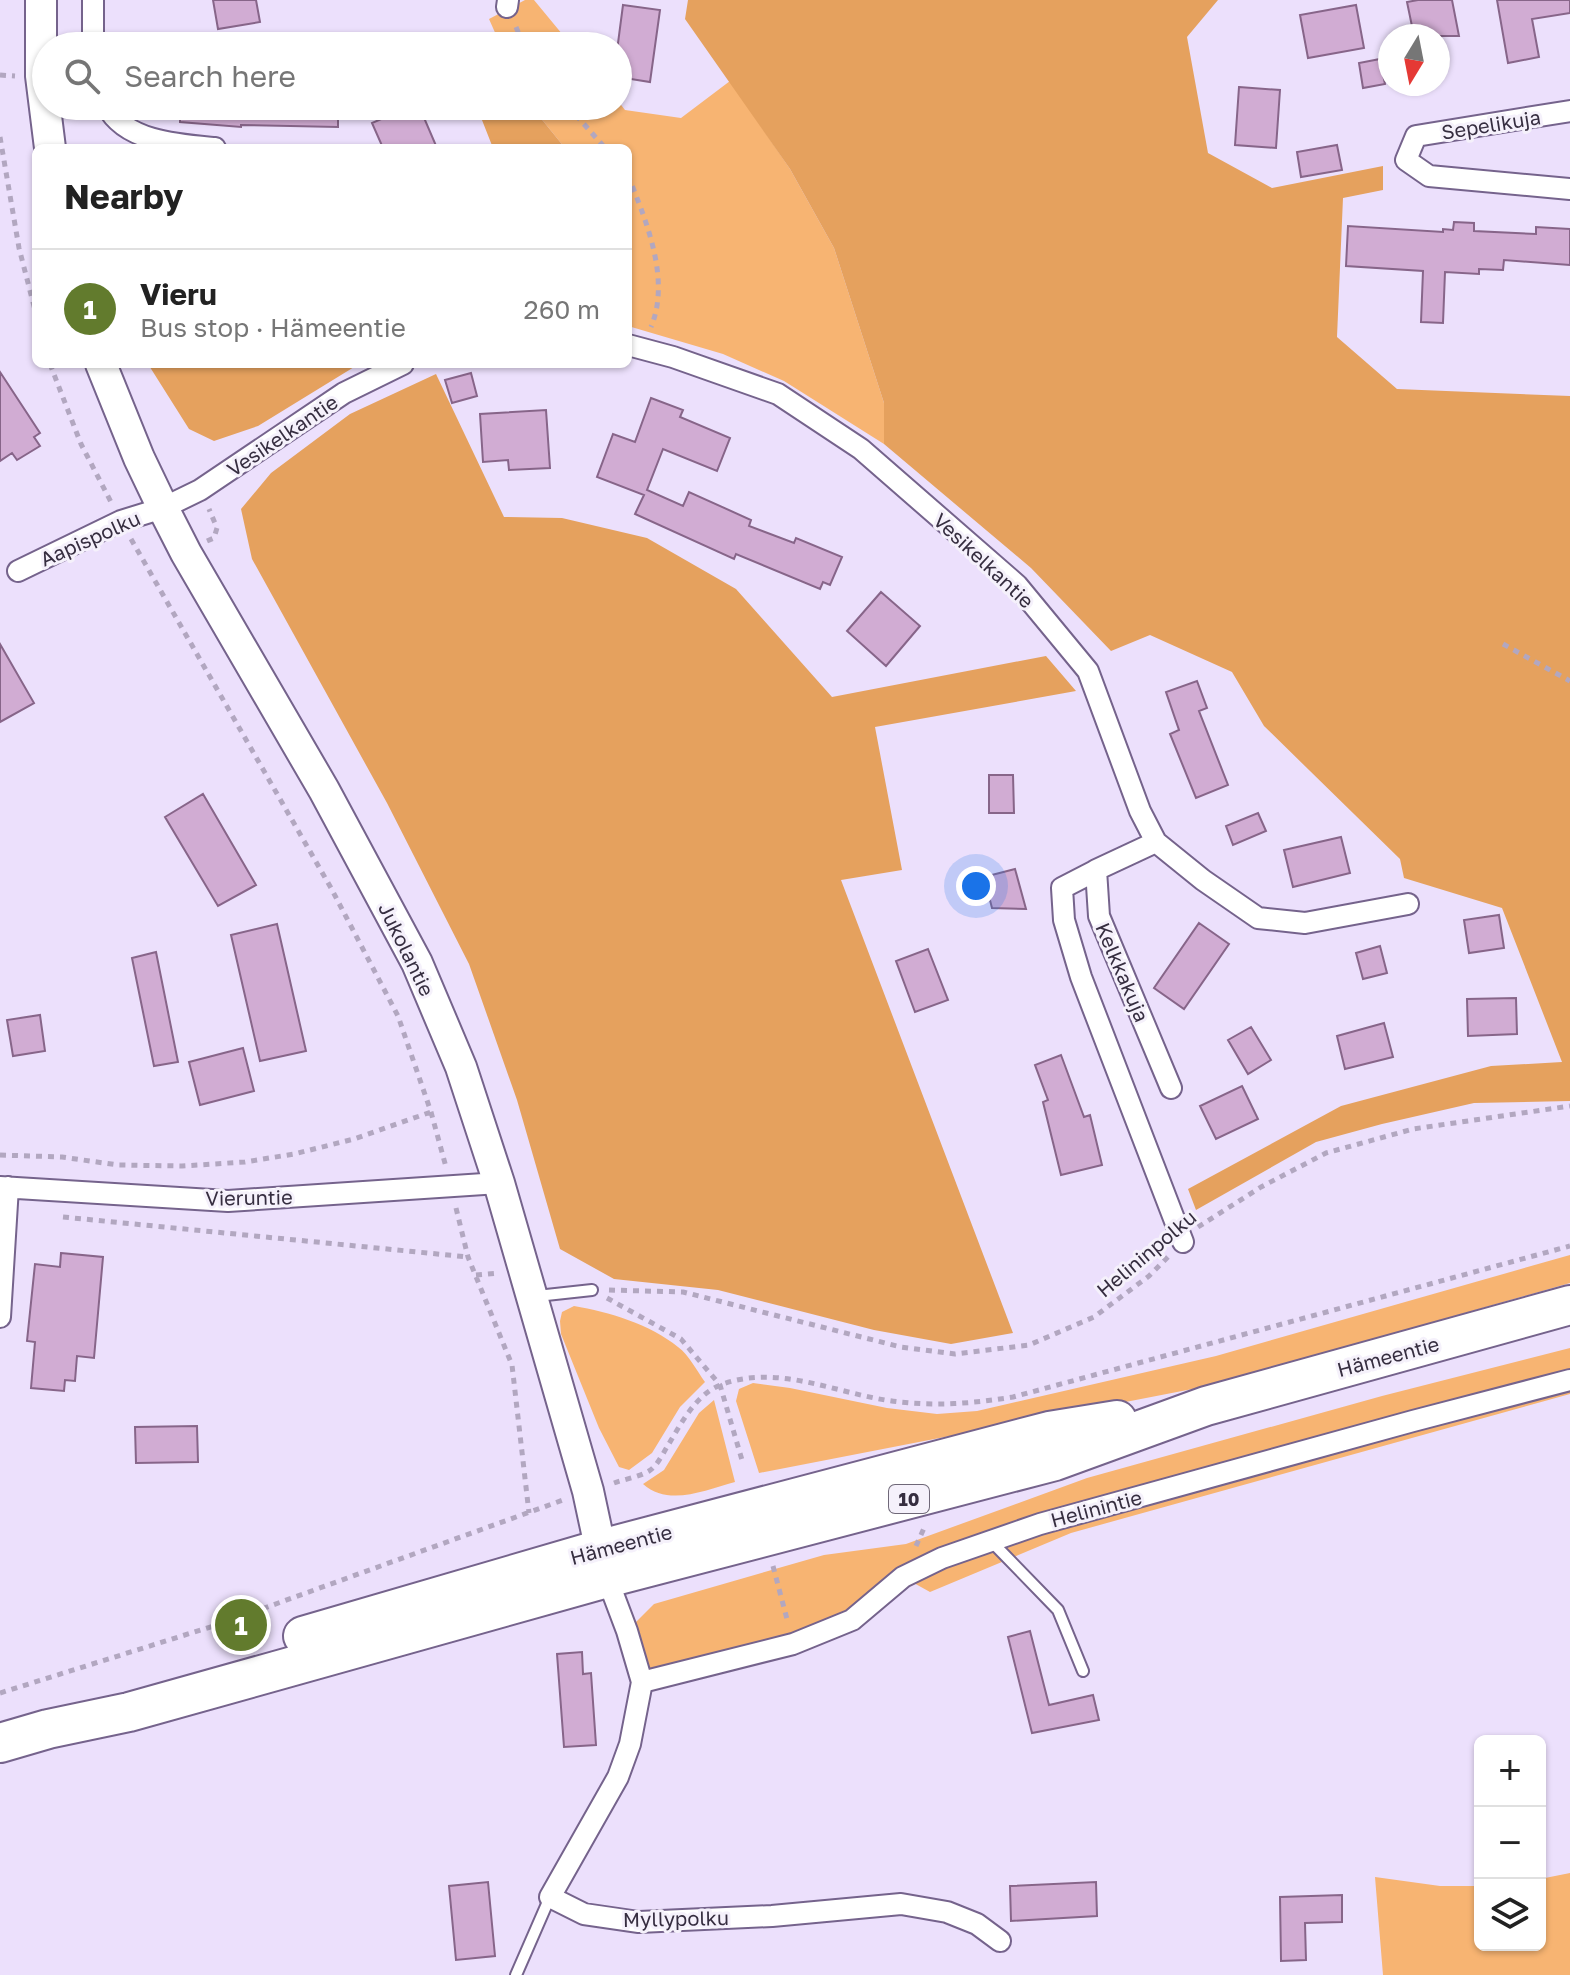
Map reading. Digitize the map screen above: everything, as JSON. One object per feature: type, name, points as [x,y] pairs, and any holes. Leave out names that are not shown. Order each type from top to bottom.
[{"type":"highway","name":"Hämeentie","points":[[0,1743],[129,1712],[604,1564],[1055,1461],[1206,1406],[1570,1305]]},
{"type":"street","points":[[41,0],[41,32]]},
{"type":"street","points":[[93,0],[93,32]]},
{"type":"street","name":"Sepelikuja","points":[[1570,111],[1416,136],[1406,160],[1429,176],[1570,189]]},
{"type":"street","points":[[46,120],[50,144]]},
{"type":"street","points":[[118,120],[144,136],[175,144]]},
{"type":"street","name":"Vesikelkantie","points":[[635,347],[778,394],[861,449],[1017,585],[1088,671],[1140,811],[1156,842],[1203,880],[1258,918],[1305,923],[1408,904]]},
{"type":"street","name":"Jukolantie","points":[[103,368],[139,458],[186,553],[324,790],[417,963],[461,1067],[499,1183],[588,1491],[604,1564]]},
{"type":"street","name":"Vesikelkantie","points":[[163,508],[200,490],[344,393],[395,368]]},
{"type":"street","name":"Aapispolku","points":[[18,571],[121,521],[163,508]]},
{"type":"street","points":[[1156,842],[1062,888],[1064,920],[1081,977],[1183,1242]]},
{"type":"street","name":"Kelkkakuja","points":[[1095,871],[1099,916],[1171,1088]]},
{"type":"street","name":"Vieruntie","points":[[4,1187],[228,1201],[499,1183]]},
{"type":"street","points":[[0,1317],[4,1187]]},
{"type":"street","name":"Helinintie","points":[[642,1682],[793,1644],[852,1620],[903,1577],[942,1558],[1040,1524],[1570,1380]]},
{"type":"street","points":[[550,1897],[618,1777],[630,1744],[642,1682],[604,1564]]},
{"type":"street","name":"Myllypolku","points":[[550,1897],[584,1914],[639,1922],[772,1916],[901,1904],[947,1912],[977,1924],[1000,1941]]},
{"type":"lane","points":[[531,1298],[592,1290]]},
{"type":"lane","points":[[992,1542],[1058,1610],[1083,1671]]},
{"type":"lane","points":[[516,1975],[550,1897]]},
{"type":"path","points":[[580,120],[601,144]]},
{"type":"path","points":[[0,137],[19,248],[32,298]]},
{"type":"path","points":[[632,187],[658,266],[657,312],[635,347]]},
{"type":"path","points":[[52,368],[81,444],[121,521],[338,900],[398,1016],[438,1136]]},
{"type":"path","points":[[1503,644],[1570,681]]},
{"type":"path","name":"Helininpolku","points":[[592,1290],[683,1292],[901,1347],[955,1354],[1029,1345],[1094,1317],[1149,1276],[1197,1228],[1261,1187],[1326,1153],[1413,1129],[1570,1106]]},
{"type":"path","points":[[0,1155],[62,1157],[118,1165],[182,1166],[245,1162],[354,1139],[431,1112]]},
{"type":"path","points":[[55,1216],[468,1257]]},
{"type":"path","points":[[462,1236],[512,1365],[529,1513]]},
{"type":"path","points":[[0,1693],[238,1617],[650,1471],[705,1394],[720,1385],[748,1377],[771,1376],[886,1400],[936,1405],[971,1404],[1013,1397],[1570,1246]]},
{"type":"path","points":[[592,1290],[681,1339],[720,1385],[742,1460]]},
{"type":"path","points":[[771,1558],[793,1644]]},
{"type":"path","points":[[238,1617],[241,1625]]},
{"type":"shaded area","points":[[525,0],[534,0],[560,32],[495,32],[489,19]]},
{"type":"shaded area","points":[[688,0],[1218,0],[1187,37],[1208,153],[1272,188],[1383,166],[1383,190],[1343,198],[1337,337],[1397,389],[1570,396],[1570,1101],[1474,1103],[1316,1142],[1196,1210],[1188,1189],[1341,1106],[1491,1066],[1562,1062],[1502,908],[1404,878],[1400,859],[1264,726],[1232,672],[1150,635],[1111,651],[1031,568],[884,444],[884,403],[834,248],[790,169],[685,19]]},
{"type":"shaded area","points":[[730,81],[790,169],[834,248],[884,403],[884,444],[784,381],[723,354],[632,327],[632,144],[562,144],[542,120],[632,120],[632,111],[681,118]]},
{"type":"shaded area","points":[[482,120],[542,120],[562,144],[491,144]]},
{"type":"shaded area","points":[[151,368],[352,368],[258,426],[214,441],[189,429]]},
{"type":"shaded area","points":[[436,374],[504,517],[562,518],[647,538],[736,589],[832,697],[1046,656],[1076,691],[875,727],[902,870],[841,880],[1013,1333],[951,1344],[874,1330],[718,1290],[614,1279],[560,1249],[517,1100],[469,964],[387,803],[252,559],[241,509],[271,473],[350,414]]},
{"type":"shaded area","points":[[1570,1255],[1570,1283],[1213,1385],[759,1473],[736,1401],[739,1389],[753,1383],[887,1408],[937,1414],[977,1411],[1216,1356]]},
{"type":"shaded area","points":[[574,1306],[615,1316],[655,1332],[682,1350],[705,1382],[680,1407],[652,1453],[629,1470],[619,1467],[599,1428],[561,1334],[562,1312]]},
{"type":"shaded area","points":[[1570,1348],[1570,1394],[1071,1533],[930,1592],[903,1577],[793,1644],[642,1682],[627,1631],[654,1604],[824,1555],[906,1544],[1087,1478],[1382,1396]]},
{"type":"shaded area","points":[[714,1400],[735,1482],[676,1496],[653,1491],[643,1484],[664,1470],[699,1413]]},
{"type":"shaded area","points":[[1570,1873],[1570,1975],[1383,1975],[1375,1877],[1440,1886],[1474,1886],[1474,1951],[1546,1951],[1546,1878]]},
{"type":"building","points":[[213,0],[256,0],[260,22],[218,29]]},
{"type":"building","points":[[1452,0],[1459,36],[1450,36],[1450,24],[1412,24],[1407,2]]},
{"type":"building","points":[[1497,0],[1570,0],[1570,13],[1532,19],[1539,57],[1508,63]]},
{"type":"building","points":[[623,5],[660,10],[650,82],[632,79],[632,32],[619,32]]},
{"type":"building","points":[[1356,5],[1364,48],[1308,58],[1300,15]]},
{"type":"building","points":[[1378,59],[1378,85],[1363,88],[1359,63]]},
{"type":"building","points":[[1239,87],[1280,90],[1276,148],[1235,145]]},
{"type":"building","points":[[338,120],[338,127],[241,127],[180,122]]},
{"type":"building","points":[[379,120],[425,120],[435,144],[381,144],[372,123]]},
{"type":"building","points":[[1337,145],[1342,170],[1301,177],[1297,152]]},
{"type":"building","points":[[1454,222],[1474,223],[1474,231],[1536,234],[1536,227],[1570,229],[1570,265],[1504,260],[1503,270],[1479,269],[1479,274],[1445,272],[1443,323],[1421,322],[1423,271],[1346,266],[1348,226],[1443,232],[1443,229],[1453,230]]},
{"type":"building","points":[[0,372],[40,433],[34,437],[40,446],[17,460],[12,453],[0,461]]},
{"type":"building","points":[[471,373],[477,396],[452,403],[445,380]]},
{"type":"building","points":[[651,398],[683,410],[680,417],[730,438],[717,471],[663,449],[647,490],[683,506],[689,492],[751,520],[749,526],[794,543],[796,538],[842,557],[830,585],[823,582],[820,589],[736,554],[734,559],[635,514],[644,495],[597,477],[613,434],[635,442]]},
{"type":"building","points":[[546,410],[550,468],[509,470],[508,460],[483,462],[480,414]]},
{"type":"building","points":[[881,592],[920,626],[886,666],[847,631]]},
{"type":"building","points":[[0,644],[34,703],[0,722]]},
{"type":"building","points":[[1197,681],[1207,708],[1199,711],[1228,785],[1196,798],[1170,734],[1179,730],[1166,692]]},
{"type":"building","points":[[989,775],[1013,775],[1014,813],[989,813]]},
{"type":"building","points":[[203,794],[256,885],[218,906],[165,817]]},
{"type":"building","points":[[1258,813],[1266,831],[1233,845],[1226,826]]},
{"type":"building","points":[[1341,837],[1350,873],[1293,887],[1284,850]]},
{"type":"building","points":[[1015,869],[1026,909],[992,908],[984,877]]},
{"type":"building","points":[[1499,915],[1504,948],[1469,953],[1464,920]]},
{"type":"building","points":[[1199,923],[1229,944],[1184,1009],[1154,988]]},
{"type":"building","points":[[277,924],[306,1051],[260,1061],[231,935]]},
{"type":"building","points":[[1380,946],[1387,973],[1363,979],[1356,953]]},
{"type":"building","points":[[928,949],[948,1000],[915,1012],[896,961]]},
{"type":"building","points":[[156,952],[178,1062],[154,1066],[132,958]]},
{"type":"building","points":[[1516,998],[1517,1034],[1468,1036],[1467,999]]},
{"type":"building","points":[[40,1015],[45,1051],[13,1056],[7,1020]]},
{"type":"building","points":[[1384,1023],[1393,1057],[1345,1069],[1337,1036]]},
{"type":"building","points":[[1251,1027],[1271,1060],[1248,1074],[1228,1040]]},
{"type":"building","points":[[243,1048],[254,1091],[200,1105],[189,1062]]},
{"type":"building","points":[[1061,1055],[1084,1117],[1090,1115],[1102,1165],[1061,1175],[1043,1102],[1048,1100],[1035,1065]]},
{"type":"building","points":[[1242,1086],[1258,1119],[1216,1139],[1200,1106]]},
{"type":"building","points":[[61,1253],[103,1257],[94,1358],[77,1356],[75,1381],[65,1380],[64,1391],[31,1388],[35,1342],[27,1341],[35,1264],[60,1267]]},
{"type":"building","points":[[197,1426],[198,1462],[136,1463],[135,1427]]},
{"type":"building","points":[[1030,1631],[1049,1705],[1093,1695],[1099,1720],[1032,1733],[1008,1637]]},
{"type":"building","points":[[582,1652],[583,1674],[591,1673],[596,1745],[564,1747],[557,1654]]},
{"type":"building","points":[[488,1882],[495,1956],[456,1960],[449,1886]]},
{"type":"building","points":[[1096,1882],[1097,1916],[1011,1921],[1010,1886]]},
{"type":"building","points":[[1342,1895],[1342,1922],[1305,1923],[1306,1960],[1281,1961],[1280,1897]]},
{"type":"place","name":"Vieru","points":[[241,1625]]}]
